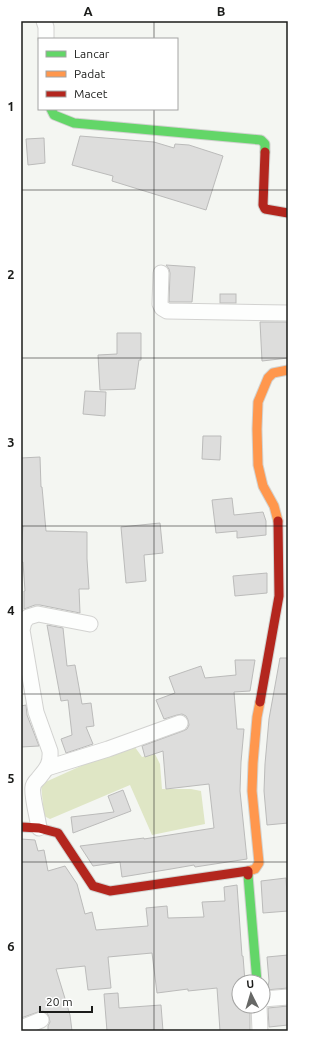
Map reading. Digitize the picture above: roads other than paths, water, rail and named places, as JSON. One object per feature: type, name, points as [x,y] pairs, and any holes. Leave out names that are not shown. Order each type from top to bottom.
[{"type":"street","points":[[44,21],[46,27],[46,38]]},
{"type":"street","points":[[52,110],[54,115],[74,123],[261,140],[264,144],[263,205],[265,209],[288,213]]},
{"type":"street","points":[[161,273],[160,304],[162,308],[167,311],[288,313]]},
{"type":"street","points":[[21,827],[39,828],[58,833],[80,869],[93,886],[110,891],[248,871],[255,869],[259,863],[252,791],[253,763],[262,689],[283,596],[278,519],[274,506],[263,486],[258,465],[258,402],[268,378],[273,373],[288,370]]},
{"type":"street","points":[[39,828],[33,786],[47,768],[51,757],[36,712],[22,630],[24,622],[28,617],[38,614],[90,624]]},
{"type":"street","points":[[47,768],[108,749],[180,723]]},
{"type":"street","points":[[248,871],[256,974]]},
{"type":"street","points":[[271,998],[288,997]]},
{"type":"street","points":[[259,1014],[260,1031]]},
{"type":"street","points":[[21,1028],[41,1020]]}]
